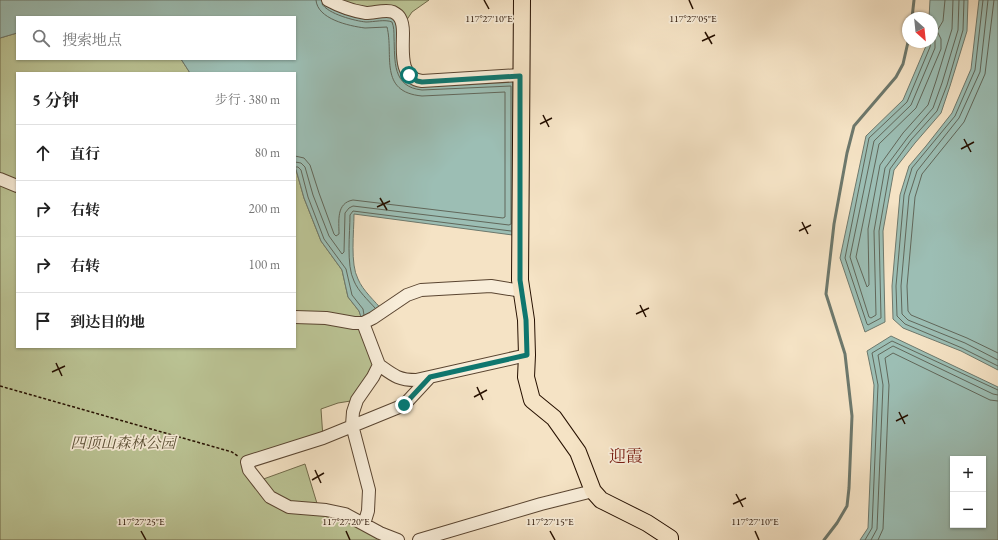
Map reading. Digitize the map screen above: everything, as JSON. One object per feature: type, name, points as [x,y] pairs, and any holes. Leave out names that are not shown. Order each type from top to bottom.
[{"type":"main road","points":[[522,0],[520,76],[520,280],[526,320],[526,377],[532,400],[554,418],[574,446],[578,452],[593,491],[601,500],[646,522],[670,540]]},
{"type":"street","points":[[328,0],[340,6],[366,13],[393,12],[397,15],[400,18],[402,26],[406,71],[417,81],[422,82],[520,76]]},
{"type":"street","points":[[0,179],[16,186]]},
{"type":"street","points":[[296,317],[326,318],[354,324],[362,323],[373,318],[407,295],[421,290],[491,286],[522,291]]},
{"type":"street","points":[[362,323],[379,365],[403,380],[416,380],[527,355]]},
{"type":"street","points":[[364,524],[368,511],[370,490],[352,425],[353,412],[357,400],[373,377],[379,365]]},
{"type":"street","points":[[398,540],[380,533],[344,514],[326,510],[289,507],[270,497],[249,470],[248,462],[324,438],[352,425],[404,405],[430,377]]},
{"type":"street","points":[[419,540],[541,504],[593,491]]},
{"type":"path","points":[[0,386],[232,452],[248,462]]},
{"type":"green space","points":[[328,0],[429,0],[412,12],[402,27]]},
{"type":"green space","name":"四顶山森林公园","points":[[16,33],[16,60],[182,60],[189,72],[16,72],[16,348],[296,348],[296,170],[304,198],[321,241],[342,270],[348,297],[359,311],[379,365],[357,400],[338,403],[321,409],[323,438],[248,462],[258,481],[305,464],[319,510],[398,540],[0,540],[0,38]]},
{"type":"water","points":[[0,0],[328,0],[393,12],[409,75],[520,75],[520,236],[354,214],[353,257],[356,273],[363,288],[383,311],[363,323],[359,311],[348,297],[342,270],[321,241],[304,198],[296,170],[296,72],[189,72],[182,60],[296,60],[296,16],[16,16],[16,33],[0,38]]},
{"type":"water","points":[[930,0],[968,0],[967,31],[941,113],[894,170],[883,231],[885,322],[865,332],[840,258],[866,136],[903,100],[925,48],[938,48],[938,12],[929,12]]},
{"type":"water","points":[[979,0],[998,0],[998,370],[961,351],[903,328],[893,319],[892,286],[900,195],[909,166],[952,113],[971,69]]},
{"type":"water","points":[[891,336],[998,387],[998,540],[860,540],[868,528],[874,385],[867,351]]},
{"type":"waterway","points":[[913,12],[914,0]]},
{"type":"waterway","points":[[824,540],[837,523],[847,506],[852,416],[845,354],[826,294],[834,224],[847,153],[854,126],[896,77],[903,64],[907,48]]},
{"type":"district","name":"迎霞","points":[[626,456]]},
{"type":"route","points":[[404,405],[430,377],[527,355],[526,320],[520,280],[520,76],[422,82],[417,81],[409,75]]}]
